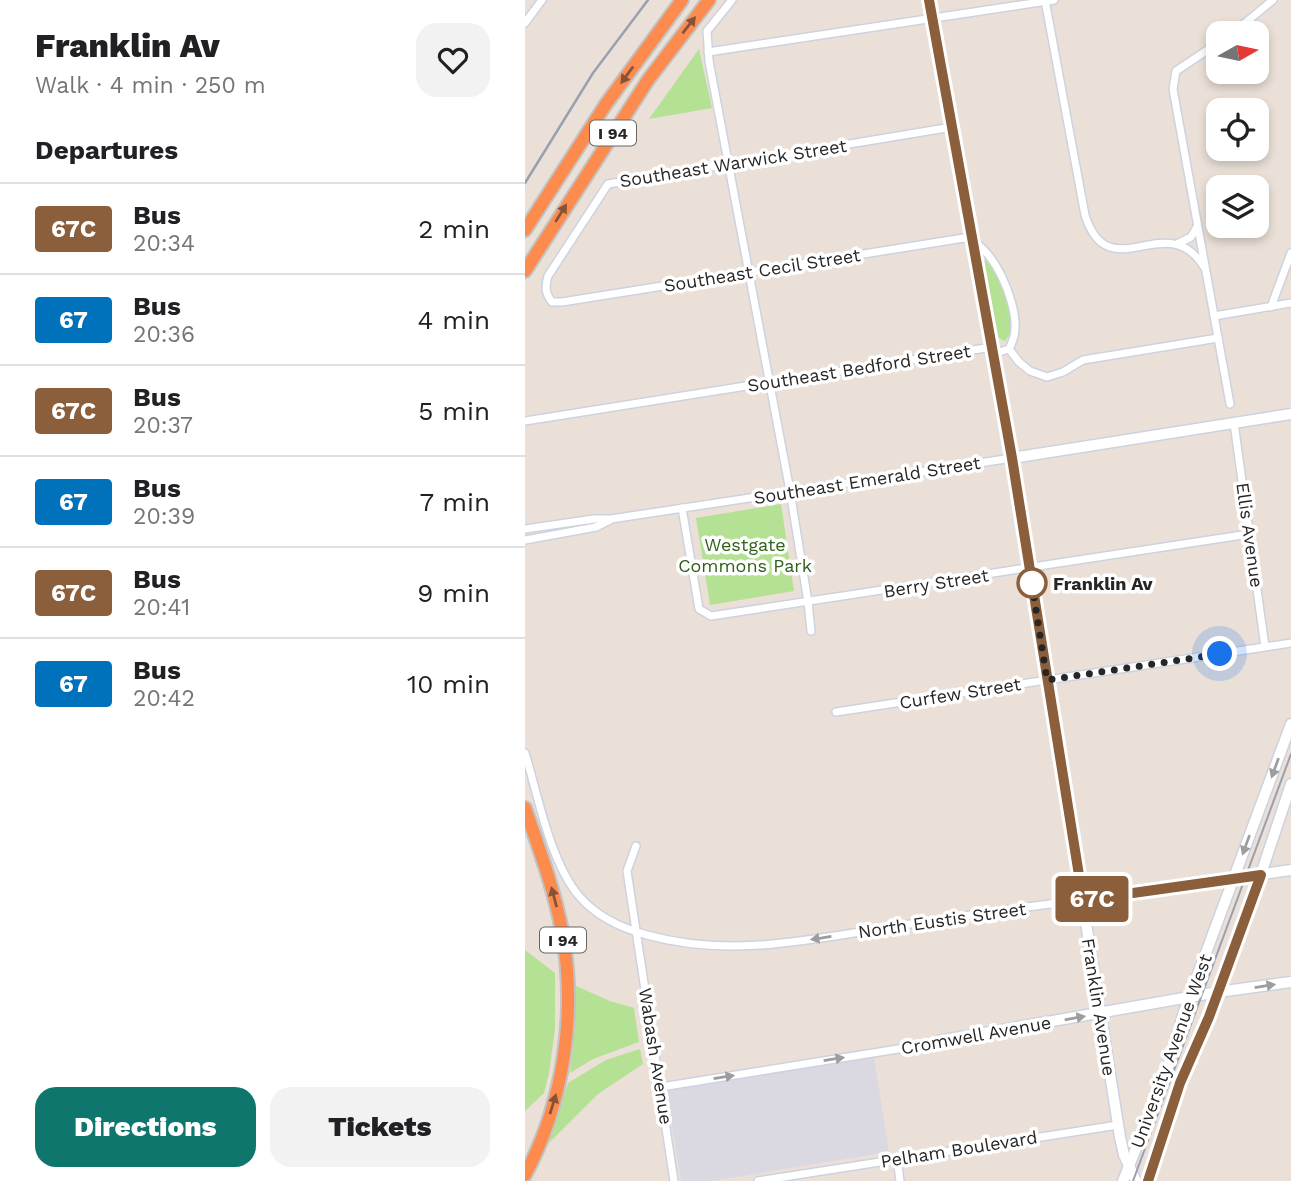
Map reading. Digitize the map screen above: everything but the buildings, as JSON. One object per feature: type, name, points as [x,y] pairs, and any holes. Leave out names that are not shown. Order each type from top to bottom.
[{"type":"highway","name":"I 94","points":[[525,229],[605,104],[682,0]]},
{"type":"highway","name":"I 94","points":[[525,271],[648,80],[709,0]]},
{"type":"highway","name":"I 94","points":[[525,808],[554,896],[565,950],[568,1013],[558,1088],[541,1140],[525,1175]]},
{"type":"street","points":[[525,23],[542,0]]},
{"type":"street","points":[[732,0],[707,31],[708,52],[790,491],[811,632]]},
{"type":"street","name":"Franklin Avenue","points":[[929,0],[1012,458],[1118,1125],[1128,1168],[1136,1181]]},
{"type":"street","points":[[1248,21],[1273,0]]},
{"type":"street","points":[[708,52],[1048,1],[1085,215],[1091,232],[1101,244],[1116,249],[1135,248],[1157,243],[1177,243],[1191,237],[1197,226]]},
{"type":"street","points":[[1206,50],[1176,71],[1173,80],[1230,404]]},
{"type":"street","name":"Southeast Warwick Street","points":[[552,302],[545,286],[548,276],[608,184],[952,127]]},
{"type":"street","name":"Southeast Cecil Street","points":[[552,302],[964,238],[972,240]]},
{"type":"street","points":[[972,240],[990,258],[1011,298],[1015,329],[1009,349],[1030,371],[1047,377],[1063,372],[1083,360],[1218,338]]},
{"type":"street","points":[[1177,243],[1193,254],[1206,271]]},
{"type":"street","points":[[1271,307],[1291,253]]},
{"type":"street","points":[[1214,316],[1291,303]]},
{"type":"street","name":"Southeast Bedford Street","points":[[525,421],[992,347],[999,352],[1009,349]]},
{"type":"street","name":"Southeast Emerald Street","points":[[525,528],[611,519],[1291,414]]},
{"type":"street","name":"Ellis Avenue","points":[[1234,423],[1265,647]]},
{"type":"street","name":"Berry Street","points":[[682,508],[699,609],[711,616],[1249,534]]},
{"type":"street","points":[[525,540],[596,527],[611,519]]},
{"type":"street","name":"Curfew Street","points":[[836,712],[1291,643]]},
{"type":"street","name":"University Avenue West","points":[[1123,1181],[1167,1070],[1190,997],[1291,724]]},
{"type":"street","points":[[525,752],[556,855],[566,878],[581,898],[599,914],[636,932]]},
{"type":"street","name":"University Avenue West","points":[[1148,1181],[1174,1102],[1249,911],[1291,785]]},
{"type":"street","name":"Wabash Avenue","points":[[636,846],[627,871],[674,1181]]},
{"type":"street","name":"North Eustis Street","points":[[636,932],[682,943],[709,946],[776,945],[1014,908],[1291,870]]},
{"type":"street","name":"Cromwell Avenue","points":[[660,1084],[917,1046],[1218,992],[1291,982]]},
{"type":"street","name":"Pelham Boulevard","points":[[758,1181],[1118,1125]]},
{"type":"street","points":[[897,1158],[900,1181]]},
{"type":"shaded area","points":[[874,1057],[889,1152],[712,1181],[681,1181],[666,1090]]},
{"type":"green space","points":[[699,49],[712,108],[649,119]]},
{"type":"green space","points":[[986,260],[1003,289],[1011,313],[1010,334],[1004,341],[996,336],[981,265],[982,261]]},
{"type":"green space","name":"Westgate Commons Park","points":[[781,504],[794,591],[710,605],[696,518]]},
{"type":"green space","points":[[525,950],[555,973],[555,1029],[544,1093],[525,1111]]},
{"type":"green space","points":[[576,986],[634,1008],[639,1042],[593,1059],[570,1073],[574,1036]]},
{"type":"green space","points":[[640,1049],[643,1064],[598,1094],[549,1143],[568,1083],[606,1060]]},
{"type":"tram line","points":[[1133,1181],[1291,754]]},
{"type":"railway","points":[[525,183],[593,73],[648,0]]},
{"type":"bus line","name":"67C","points":[[929,0],[1012,458],[1083,900],[1261,875],[1209,1017],[1180,1083],[1148,1181]]},
{"type":"place","name":"Franklin Av","points":[[1032,583]]},
{"type":"route","points":[[1032,583],[1031,578],[1047,680],[1220,654]]}]
